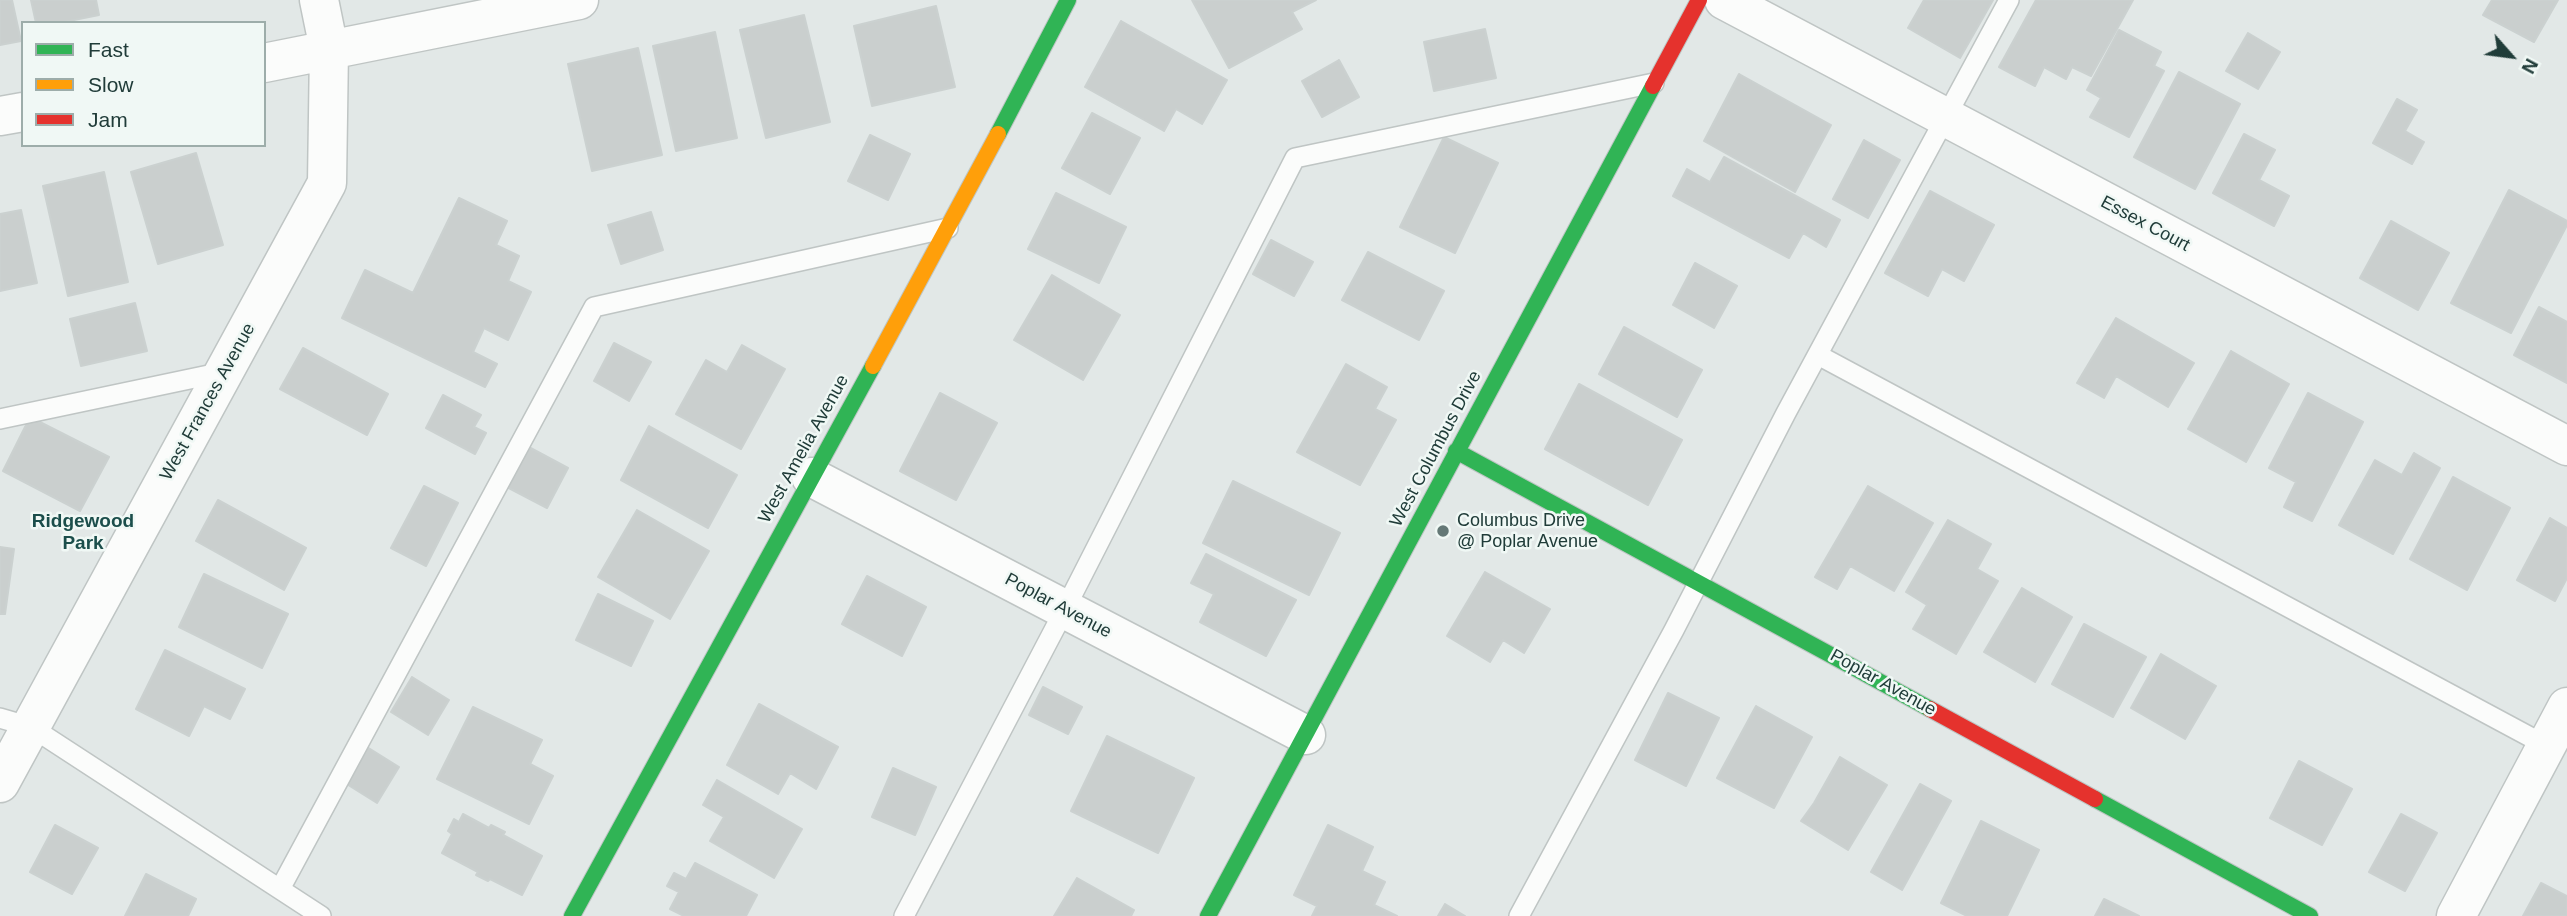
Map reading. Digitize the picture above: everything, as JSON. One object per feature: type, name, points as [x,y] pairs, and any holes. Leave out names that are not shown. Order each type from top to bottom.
[{"type":"street","name":"West Frances Avenue","points":[[0,783],[15,723],[224,372],[327,183],[330,50],[319,0]]},
{"type":"street","points":[[266,63],[579,0]]},
{"type":"street","name":"West Amelia Avenue","points":[[572,916],[948,228],[1068,0]]},
{"type":"street","name":"West Columbus Drive","points":[[1209,916],[1699,0]]},
{"type":"street","name":"Essex Court","points":[[1724,0],[2567,446]]},
{"type":"street","points":[[0,116],[21,112]]},
{"type":"street","name":"Poplar Avenue","points":[[1456,451],[2311,916]]},
{"type":"street","name":"Poplar Avenue","points":[[811,477],[1306,735]]},
{"type":"street","points":[[2456,916],[2567,707]]},
{"type":"lane","points":[[1518,916],[1699,583],[2009,0]]},
{"type":"lane","points":[[904,916],[1065,609],[1295,158],[1654,83]]},
{"type":"lane","points":[[280,889],[594,307],[948,228]]},
{"type":"lane","points":[[1818,355],[2547,746]]},
{"type":"lane","points":[[0,419],[224,372]]},
{"type":"lane","points":[[15,723],[321,916]]},
{"type":"building","points":[[0,0],[12,0],[21,41],[0,45]]},
{"type":"building","points":[[31,0],[96,0],[99,15],[69,21],[36,21]]},
{"type":"building","points":[[1192,0],[1316,0],[1292,12],[1302,29],[1229,68]]},
{"type":"building","points":[[1924,0],[1993,0],[1960,58],[1908,28]]},
{"type":"building","points":[[2036,0],[2133,0],[2091,76],[2072,67],[2066,79],[2044,67],[2035,86],[1999,67]]},
{"type":"building","points":[[2492,0],[2558,0],[2534,42],[2483,15]]},
{"type":"building","points":[[936,6],[955,87],[872,106],[854,26]]},
{"type":"building","points":[[804,15],[830,122],[766,138],[740,30]]},
{"type":"building","points":[[1121,21],[1227,80],[1202,124],[1176,109],[1164,131],[1085,87]]},
{"type":"building","points":[[1485,29],[1496,78],[1434,91],[1424,42]]},
{"type":"building","points":[[2119,30],[2161,52],[2154,66],[2164,71],[2129,137],[2090,117],[2101,98],[2087,90]]},
{"type":"building","points":[[715,32],[737,138],[676,151],[653,46]]},
{"type":"building","points":[[2248,33],[2280,52],[2258,89],[2226,71]]},
{"type":"building","points":[[638,48],[662,155],[592,171],[568,64]]},
{"type":"building","points":[[1339,60],[1359,97],[1322,117],[1302,81]]},
{"type":"building","points":[[2179,72],[2240,104],[2195,189],[2134,157]]},
{"type":"building","points":[[1739,74],[1831,125],[1795,192],[1704,141]]},
{"type":"building","points":[[2397,99],[2417,110],[2405,131],[2424,142],[2412,164],[2373,143]]},
{"type":"building","points":[[1092,113],[1140,138],[1110,194],[1062,168]]},
{"type":"building","points":[[2244,134],[2275,150],[2259,180],[2289,196],[2274,226],[2213,193]]},
{"type":"building","points":[[870,135],[910,154],[888,200],[848,181]]},
{"type":"building","points":[[1444,137],[1498,163],[1455,253],[1400,227]]},
{"type":"building","points":[[1864,140],[1900,160],[1868,218],[1833,199]]},
{"type":"building","points":[[196,153],[223,245],[158,264],[131,172]]},
{"type":"building","points":[[1724,157],[1840,220],[1826,247],[1803,233],[1789,258],[1673,196],[1687,169],[1710,182]]},
{"type":"building","points":[[104,172],[128,282],[68,296],[43,186]]},
{"type":"building","points":[[2509,190],[2567,221],[2511,333],[2451,303]]},
{"type":"building","points":[[1930,191],[1994,225],[1964,281],[1942,269],[1928,296],[1885,273]]},
{"type":"building","points":[[1056,193],[1126,227],[1099,283],[1028,249]]},
{"type":"building","points":[[459,198],[507,221],[496,245],[519,256],[508,281],[531,292],[508,340],[484,328],[473,352],[497,364],[485,387],[342,318],[365,270],[413,293]]},
{"type":"building","points":[[21,210],[37,283],[0,291],[0,214]]},
{"type":"building","points":[[651,212],[663,250],[621,264],[608,225]]},
{"type":"building","points":[[2391,221],[2449,253],[2418,310],[2360,278]]},
{"type":"building","points":[[1271,240],[1313,262],[1294,296],[1253,274]]},
{"type":"building","points":[[1368,252],[1444,291],[1419,340],[1342,300]]},
{"type":"building","points":[[1695,263],[1737,286],[1714,328],[1673,305]]},
{"type":"building","points":[[1052,275],[1120,315],[1083,380],[1014,340]]},
{"type":"building","points":[[135,303],[147,351],[81,366],[70,319]]},
{"type":"building","points":[[2539,307],[2567,322],[2567,383],[2514,355]]},
{"type":"building","points":[[2116,318],[2194,363],[2168,407],[2116,376],[2104,398],[2077,383]]},
{"type":"building","points":[[1624,327],[1702,370],[1677,417],[1599,374]]},
{"type":"building","points":[[614,343],[651,362],[629,401],[594,381]]},
{"type":"building","points":[[742,345],[785,369],[741,449],[676,414],[706,360],[727,372]]},
{"type":"building","points":[[303,348],[388,394],[367,435],[280,389]]},
{"type":"building","points":[[2231,351],[2289,384],[2246,462],[2188,429]]},
{"type":"building","points":[[1346,364],[1387,387],[1375,409],[1396,420],[1360,485],[1297,452]]},
{"type":"building","points":[[1579,384],[1682,440],[1648,505],[1545,449]]},
{"type":"building","points":[[940,393],[997,423],[956,500],[900,471]]},
{"type":"building","points":[[2308,393],[2363,422],[2312,521],[2284,507],[2296,482],[2269,468]]},
{"type":"building","points":[[443,395],[481,415],[474,427],[486,433],[475,454],[426,428]]},
{"type":"building","points":[[30,417],[109,457],[80,511],[3,471]]},
{"type":"building","points":[[649,426],[737,475],[708,528],[621,480]]},
{"type":"building","points":[[525,445],[568,468],[547,508],[503,485]]},
{"type":"building","points":[[2414,453],[2440,468],[2393,554],[2339,525],[2375,460],[2402,475]]},
{"type":"building","points":[[2453,477],[2510,508],[2467,590],[2410,559]]},
{"type":"building","points":[[1233,481],[1340,533],[1309,595],[1203,543]]},
{"type":"building","points":[[424,486],[458,503],[426,566],[391,548]]},
{"type":"building","points":[[1868,486],[1933,523],[1894,591],[1850,566],[1837,589],[1815,577]]},
{"type":"building","points":[[218,500],[306,548],[284,590],[196,541]]},
{"type":"building","points":[[637,510],[709,551],[670,619],[598,577]]},
{"type":"building","points":[[2550,518],[2567,528],[2567,578],[2555,601],[2517,580]]},
{"type":"building","points":[[1948,520],[1991,544],[1977,569],[1998,581],[1956,654],[1913,629],[1927,605],[1906,592]]},
{"type":"building","points":[[0,547],[14,549],[5,614],[0,614]]},
{"type":"building","points":[[1206,554],[1296,600],[1266,656],[1200,622],[1214,594],[1191,583]]},
{"type":"building","points":[[1485,572],[1550,609],[1524,653],[1503,640],[1490,662],[1447,636]]},
{"type":"building","points":[[204,574],[288,614],[262,668],[179,627]]},
{"type":"building","points":[[867,576],[926,607],[902,656],[842,624]]},
{"type":"building","points":[[2022,588],[2072,617],[2035,682],[1984,652]]},
{"type":"building","points":[[598,594],[653,621],[631,666],[576,640]]},
{"type":"building","points":[[2084,624],[2146,657],[2113,717],[2052,684]]},
{"type":"building","points":[[165,650],[245,689],[230,719],[204,706],[189,736],[136,709]]},
{"type":"building","points":[[2161,654],[2216,686],[2185,739],[2131,708]]},
{"type":"building","points":[[412,677],[449,700],[428,735],[391,712]]},
{"type":"building","points":[[1043,687],[1082,707],[1068,734],[1029,715]]},
{"type":"building","points":[[1668,693],[1719,718],[1686,786],[1635,760]]},
{"type":"building","points":[[759,704],[838,747],[816,789],[790,773],[778,794],[727,765]]},
{"type":"building","points":[[1756,706],[1812,737],[1774,808],[1717,778]]},
{"type":"building","points":[[473,707],[542,740],[530,764],[553,776],[529,824],[437,779]]},
{"type":"building","points":[[1107,736],[1194,778],[1158,853],[1071,811]]},
{"type":"building","points":[[367,747],[399,767],[377,803],[345,783]]},
{"type":"building","points":[[1840,757],[1887,785],[1848,850],[1801,821]]},
{"type":"building","points":[[2299,761],[2352,789],[2322,845],[2270,818]]},
{"type":"building","points":[[893,768],[936,787],[915,835],[872,817]]},
{"type":"building","points":[[717,780],[802,829],[774,878],[710,841],[724,817],[703,805]]},
{"type":"building","points":[[1920,784],[1951,801],[1902,890],[1871,872]]},
{"type":"building","points":[[463,814],[489,828],[491,825],[505,832],[503,835],[542,856],[522,895],[476,875],[478,872],[442,853],[452,834],[448,831],[454,819],[459,822]]},
{"type":"building","points":[[2401,814],[2437,833],[2405,891],[2369,872]]},
{"type":"building","points":[[1981,821],[2039,850],[2007,916],[1967,916],[1941,903]]},
{"type":"building","points":[[55,825],[98,848],[72,894],[30,872]]},
{"type":"building","points":[[1328,825],[1373,847],[1362,871],[1385,882],[1374,905],[1397,916],[1312,916],[1317,906],[1294,895]]},
{"type":"building","points":[[695,863],[757,895],[746,916],[684,916],[670,909],[679,892],[667,886],[674,873],[686,879]]},
{"type":"building","points":[[146,874],[196,899],[188,916],[125,916]]},
{"type":"building","points":[[1077,878],[1134,910],[1131,916],[1054,916]]},
{"type":"building","points":[[2541,883],[2567,896],[2567,916],[2523,916]]},
{"type":"building","points":[[2104,899],[2139,916],[2095,916]]},
{"type":"building","points":[[1445,904],[1465,916],[1438,916]]},
{"type":"traffic: fast","points":[[998,134],[1068,0]]},
{"type":"traffic: fast","points":[[1208,916],[1653,86]]},
{"type":"traffic: fast","points":[[572,916],[873,366]]},
{"type":"traffic: fast","points":[[1456,451],[1930,709]]},
{"type":"traffic: fast","points":[[2095,799],[2310,916]]},
{"type":"traffic: slow","points":[[873,366],[998,134]]},
{"type":"traffic: jam","points":[[1653,86],[1699,0]]},
{"type":"traffic: jam","points":[[1930,709],[2095,799]]},
{"type":"place","name":"Columbus Drive @ Poplar Avenue","points":[[1443,531]]},
{"type":"district","name":"Ridgewood Park","points":[[83,533]]}]
